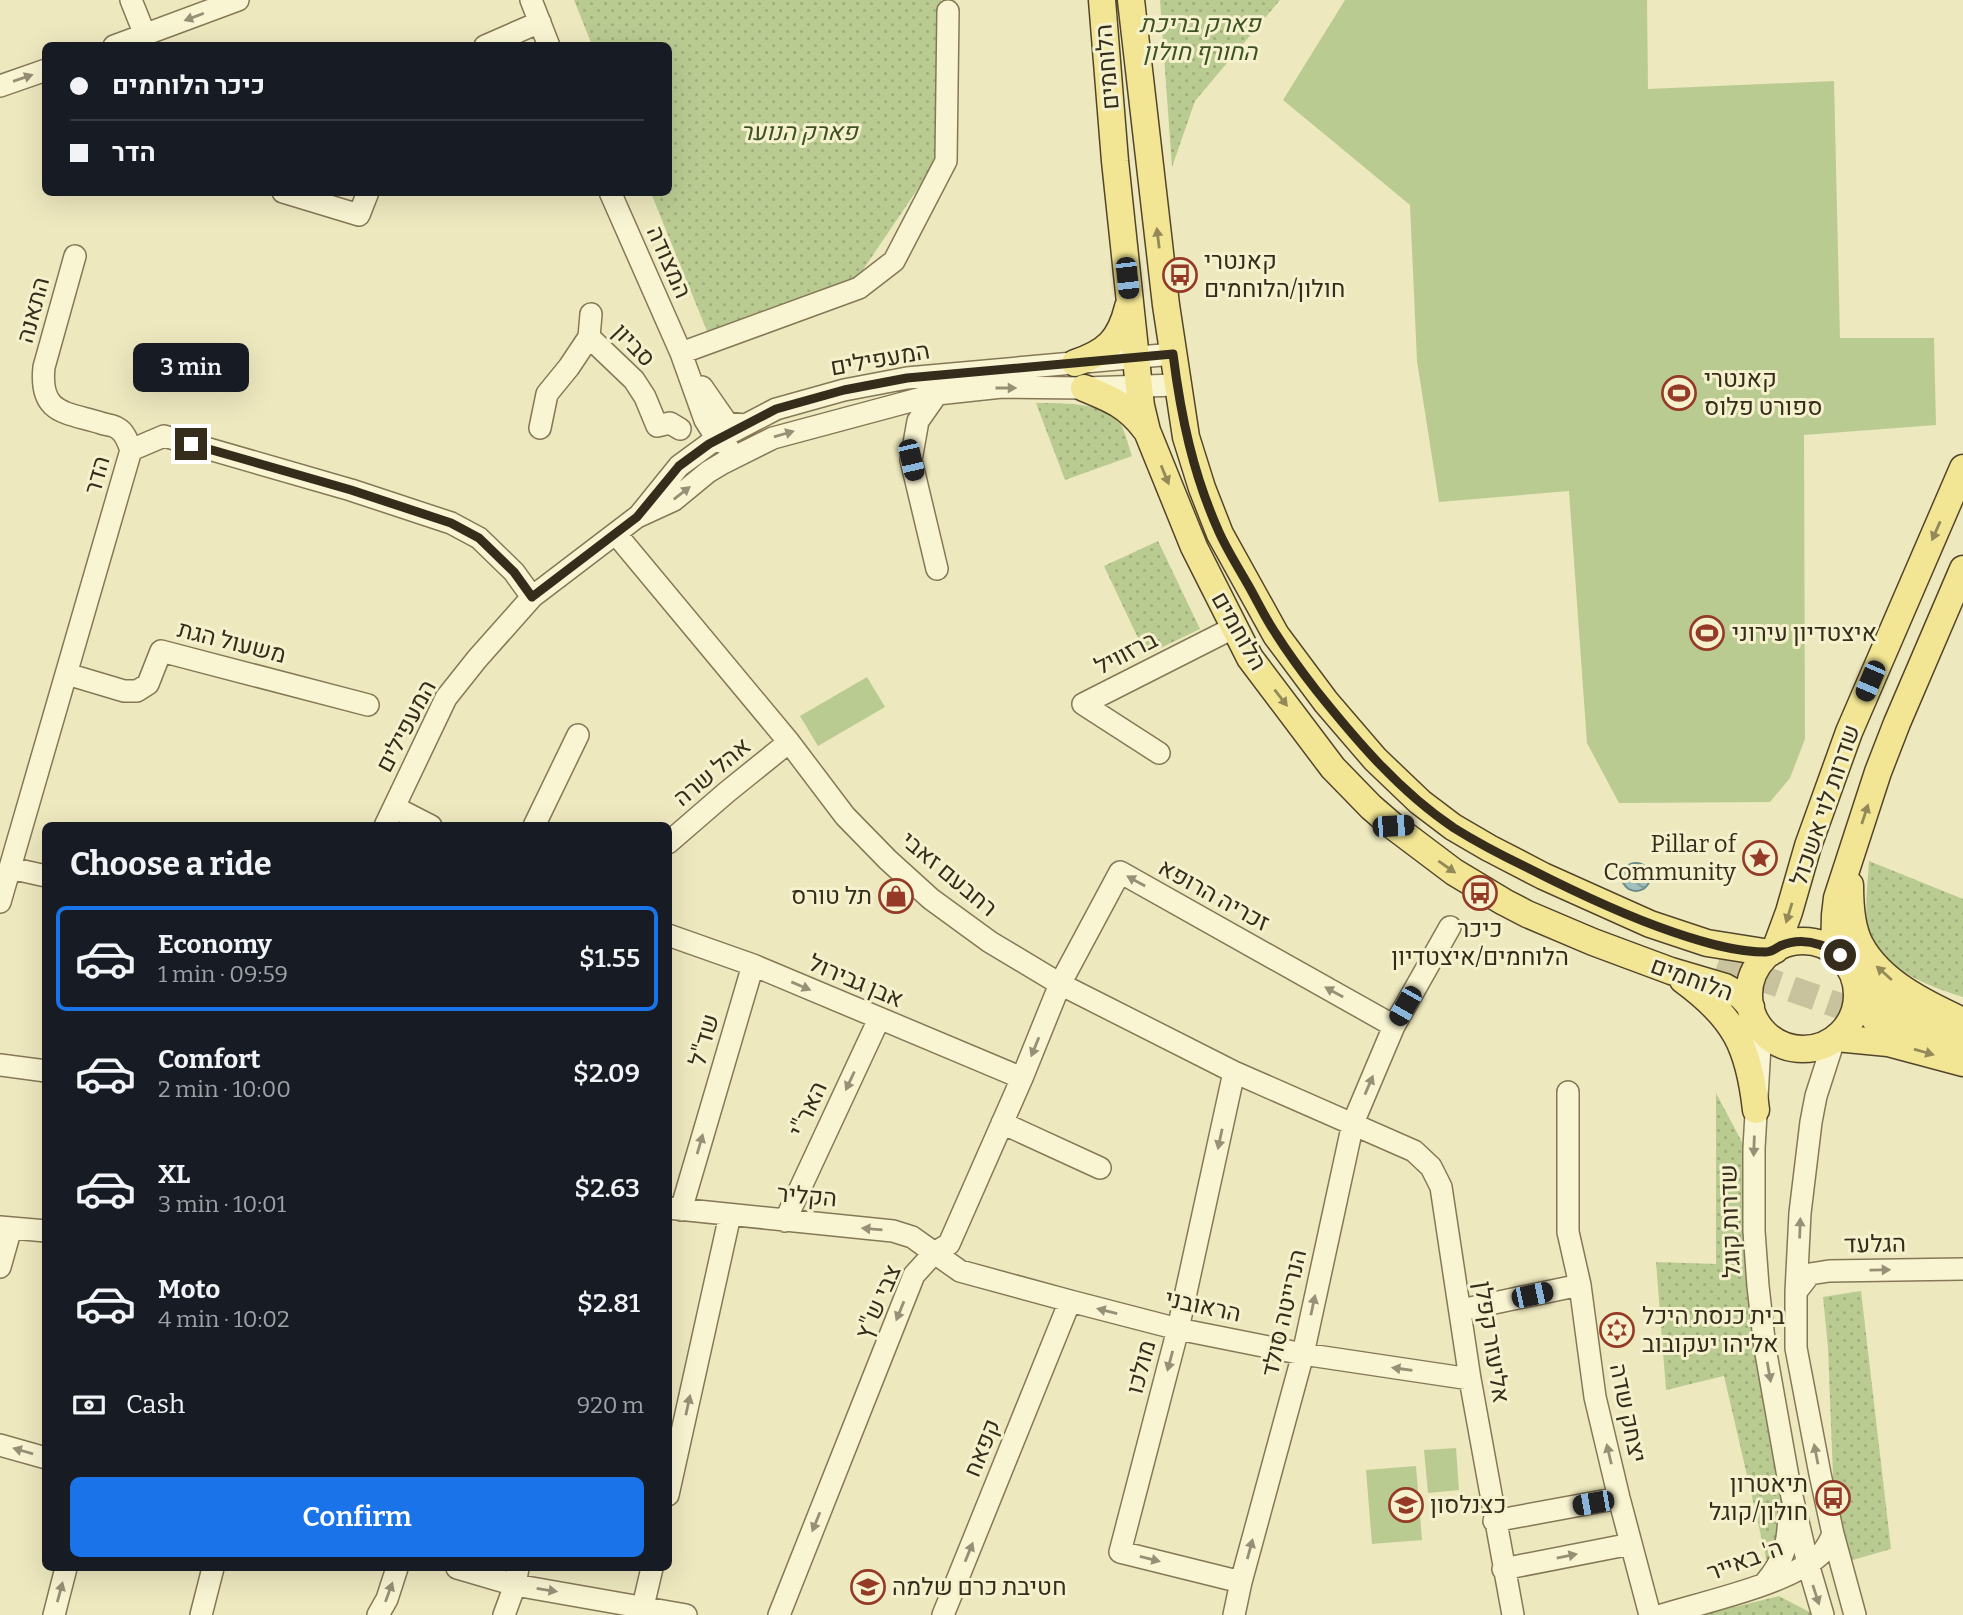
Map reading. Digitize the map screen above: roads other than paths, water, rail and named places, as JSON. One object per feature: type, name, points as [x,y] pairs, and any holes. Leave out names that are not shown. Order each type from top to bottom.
[{"type":"main road","name":"הלוחמים","points":[[1101,0],[1135,358],[1147,431],[1194,547],[1250,658],[1333,768],[1370,807],[1454,872],[1504,902],[1593,942],[1734,991],[1746,1001],[1756,1018]]},
{"type":"main road","name":"הלוחמים","points":[[1131,0],[1166,305],[1186,437],[1220,534],[1276,635],[1347,727],[1399,783],[1422,813],[1604,905],[1662,928],[1699,941],[1772,951]]},
{"type":"main road","points":[[1075,363],[1102,351],[1114,341],[1130,302]]},
{"type":"main road","points":[[1084,388],[1124,406],[1147,431]]},
{"type":"main road","name":"שדרות לוי אשכול","points":[[1772,951],[1789,912],[1808,846],[1849,732],[1963,468]]},
{"type":"main road","name":"שדרות לוי אשכול","points":[[1835,951],[1837,898],[1878,772],[1963,569]]},
{"type":"main road","points":[[1393,826],[1422,813],[1507,875],[1579,911],[1718,963]]},
{"type":"main road","points":[[1849,862],[1853,924],[1867,956],[1898,984],[1963,1022]]},
{"type":"main road","points":[[1835,1039],[1853,1016],[1857,1003],[1854,977],[1848,965],[1835,951],[1817,943],[1792,942],[1772,951],[1761,961],[1750,984],[1756,1018],[1772,1039],[1796,1049],[1808,1049],[1835,1039],[1888,1043],[1963,1063]]},
{"type":"main road","points":[[1671,971],[1716,1007],[1737,1034],[1750,1069],[1756,1110]]},
{"type":"main road","points":[[1854,977],[1872,993],[1889,1001],[1963,1022]]},
{"type":"main road","points":[[1874,1018],[1963,1042]]},
{"type":"street","points":[[131,0],[147,34]]},
{"type":"street","points":[[125,42],[238,0]]},
{"type":"street","points":[[531,0],[548,42]]},
{"type":"street","points":[[681,353],[859,288],[894,261],[946,161],[948,11]]},
{"type":"street","points":[[494,42],[540,22]]},
{"type":"street","points":[[0,86],[42,71]]},
{"type":"street","points":[[296,196],[359,215],[366,196]]},
{"type":"street","name":"המצודה","points":[[612,196],[681,353],[705,420],[717,439]]},
{"type":"street","name":"התאנה","points":[[75,256],[44,368],[45,396],[52,406],[61,411],[119,428],[131,450]]},
{"type":"street","points":[[589,337],[592,314]]},
{"type":"street","name":"סביון","points":[[540,428],[547,394],[569,368],[589,337],[634,380],[645,397],[657,426],[670,423],[680,429]]},
{"type":"street","name":"המצודה","points":[[681,353],[727,423],[744,425]]},
{"type":"street","name":"המעפילים","points":[[389,816],[446,698],[477,659],[532,597],[637,517],[679,466],[717,439],[776,409],[844,390],[907,378],[1173,354]]},
{"type":"street","name":"המעפילים","points":[[637,517],[674,500],[708,472],[773,438],[937,394],[1002,387],[1177,385]]},
{"type":"street","points":[[937,394],[918,421],[911,460],[937,569]]},
{"type":"street","name":"הדר","points":[[0,900],[131,450],[164,436],[351,490],[451,523],[479,538],[514,572],[532,597]]},
{"type":"street","points":[[717,439],[733,447],[751,449]]},
{"type":"street","name":"רחבעם זאבי","points":[[616,534],[789,742],[845,816],[931,899],[990,942],[1060,984],[1234,1072],[1353,1124]]},
{"type":"street","name":"ברזוויל","points":[[1159,753],[1083,704],[1235,627]]},
{"type":"street","name":"משעול הגת","points":[[67,674],[124,691],[137,691],[148,684],[161,650],[368,705]]},
{"type":"street","points":[[536,822],[578,735]]},
{"type":"street","name":"אהל שרה","points":[[672,840],[789,742]]},
{"type":"street","points":[[389,816],[415,822]]},
{"type":"street","points":[[10,868],[42,875]]},
{"type":"street","name":"זכריה הרופא","points":[[1060,984],[1120,872],[1394,1026]]},
{"type":"street","name":"הנרייטה סולד","points":[[1234,1615],[1303,1354],[1353,1124],[1394,1026],[1450,927]]},
{"type":"street","name":"אבן גבירול","points":[[672,936],[753,965],[1022,1078]]},
{"type":"street","name":"שד\"ל","points":[[675,1209],[753,965]]},
{"type":"street","name":"צבי ש\"ץ","points":[[779,1615],[914,1275],[934,1253],[949,1244],[1060,984]]},
{"type":"street","name":"שדרות קוגל","points":[[1756,1018],[1753,1188],[1758,1286],[1765,1348],[1790,1488],[1823,1615]]},
{"type":"street","name":"האר\"י","points":[[785,1221],[878,1019]]},
{"type":"street","points":[[1835,1039],[1819,1085],[1811,1122],[1800,1213],[1796,1348],[1819,1474],[1855,1615]]},
{"type":"street","points":[[0,1065],[42,1070]]},
{"type":"street","name":"מולכו","points":[[1234,1072],[1178,1329],[1120,1552],[1241,1582]]},
{"type":"street","name":"יצחק שדה","points":[[1568,1092],[1568,1232],[1580,1285],[1595,1397],[1650,1615]]},
{"type":"street","points":[[1002,1123],[1100,1168]]},
{"type":"street","name":"אליעזר קפלן","points":[[1353,1124],[1414,1151],[1431,1167],[1441,1187],[1470,1379],[1513,1615]]},
{"type":"street","name":"הקליר","points":[[675,1209],[893,1231],[912,1237],[934,1253]]},
{"type":"street","points":[[672,1477],[730,1215]]},
{"type":"street","points":[[0,1267],[6,1227],[42,1231]]},
{"type":"street","name":"הראובני","points":[[934,1253],[960,1271],[1178,1329],[1303,1354],[1470,1379]]},
{"type":"street","name":"הגלעד","points":[[1796,1292],[1810,1274],[1829,1271],[1963,1269]]},
{"type":"street","points":[[1461,1310],[1580,1285]]},
{"type":"street","name":"קפאח","points":[[943,1615],[1070,1301]]},
{"type":"street","points":[[0,1445],[42,1457]]},
{"type":"street","points":[[1764,1584],[1779,1567],[1785,1553],[1790,1488]]},
{"type":"street","points":[[1494,1521],[1619,1498]]},
{"type":"street","name":"ה' באייר","points":[[1662,1615],[1792,1573],[1821,1553],[1833,1534]]},
{"type":"street","points":[[1503,1569],[1631,1544]]},
{"type":"street","points":[[54,1615],[65,1571]]},
{"type":"street","points":[[201,1615],[211,1571]]},
{"type":"street","points":[[378,1615],[387,1600],[396,1571]]},
{"type":"street","points":[[477,1571],[517,1577],[642,1611],[686,1615]]},
{"type":"street","points":[[642,1611],[651,1571]]},
{"type":"street","points":[[504,1615],[517,1577]]},
{"type":"water","points":[[1636,863],[1646,867],[1650,877],[1646,887],[1636,891],[1626,887],[1622,877],[1626,867]]},
{"type":"tunnel","points":[[1718,963],[1874,1018]]},
{"type":"place","name":"קאנטרי חולון/הלוחמים","points":[[1180,275]]},
{"type":"place","name":"קאנטרי ספורט פלוס","points":[[1679,393]]},
{"type":"place","name":"איצטדיון עירוני","points":[[1707,633]]},
{"type":"place","name":"Pillar of Community","points":[[1760,858]]},
{"type":"place","name":"כיכר הלוחמים/איצטדיון","points":[[1480,893]]},
{"type":"place","name":"תל טורס","points":[[896,896]]},
{"type":"place","name":"בית כנסת היכל אליהו יעקובוב","points":[[1617,1330]]},
{"type":"place","name":"תיאטרון חולון/קוגל","points":[[1833,1498]]},
{"type":"place","name":"כצנלסון","points":[[1406,1505]]},
{"type":"place","name":"חטיבת כרם שלמה","points":[[868,1587]]},
{"type":"park label","name":"פארק בריכת החורף חולון","points":[[1200,38]]},
{"type":"park label","name":"פארק הנוער","points":[[799,132]]}]
